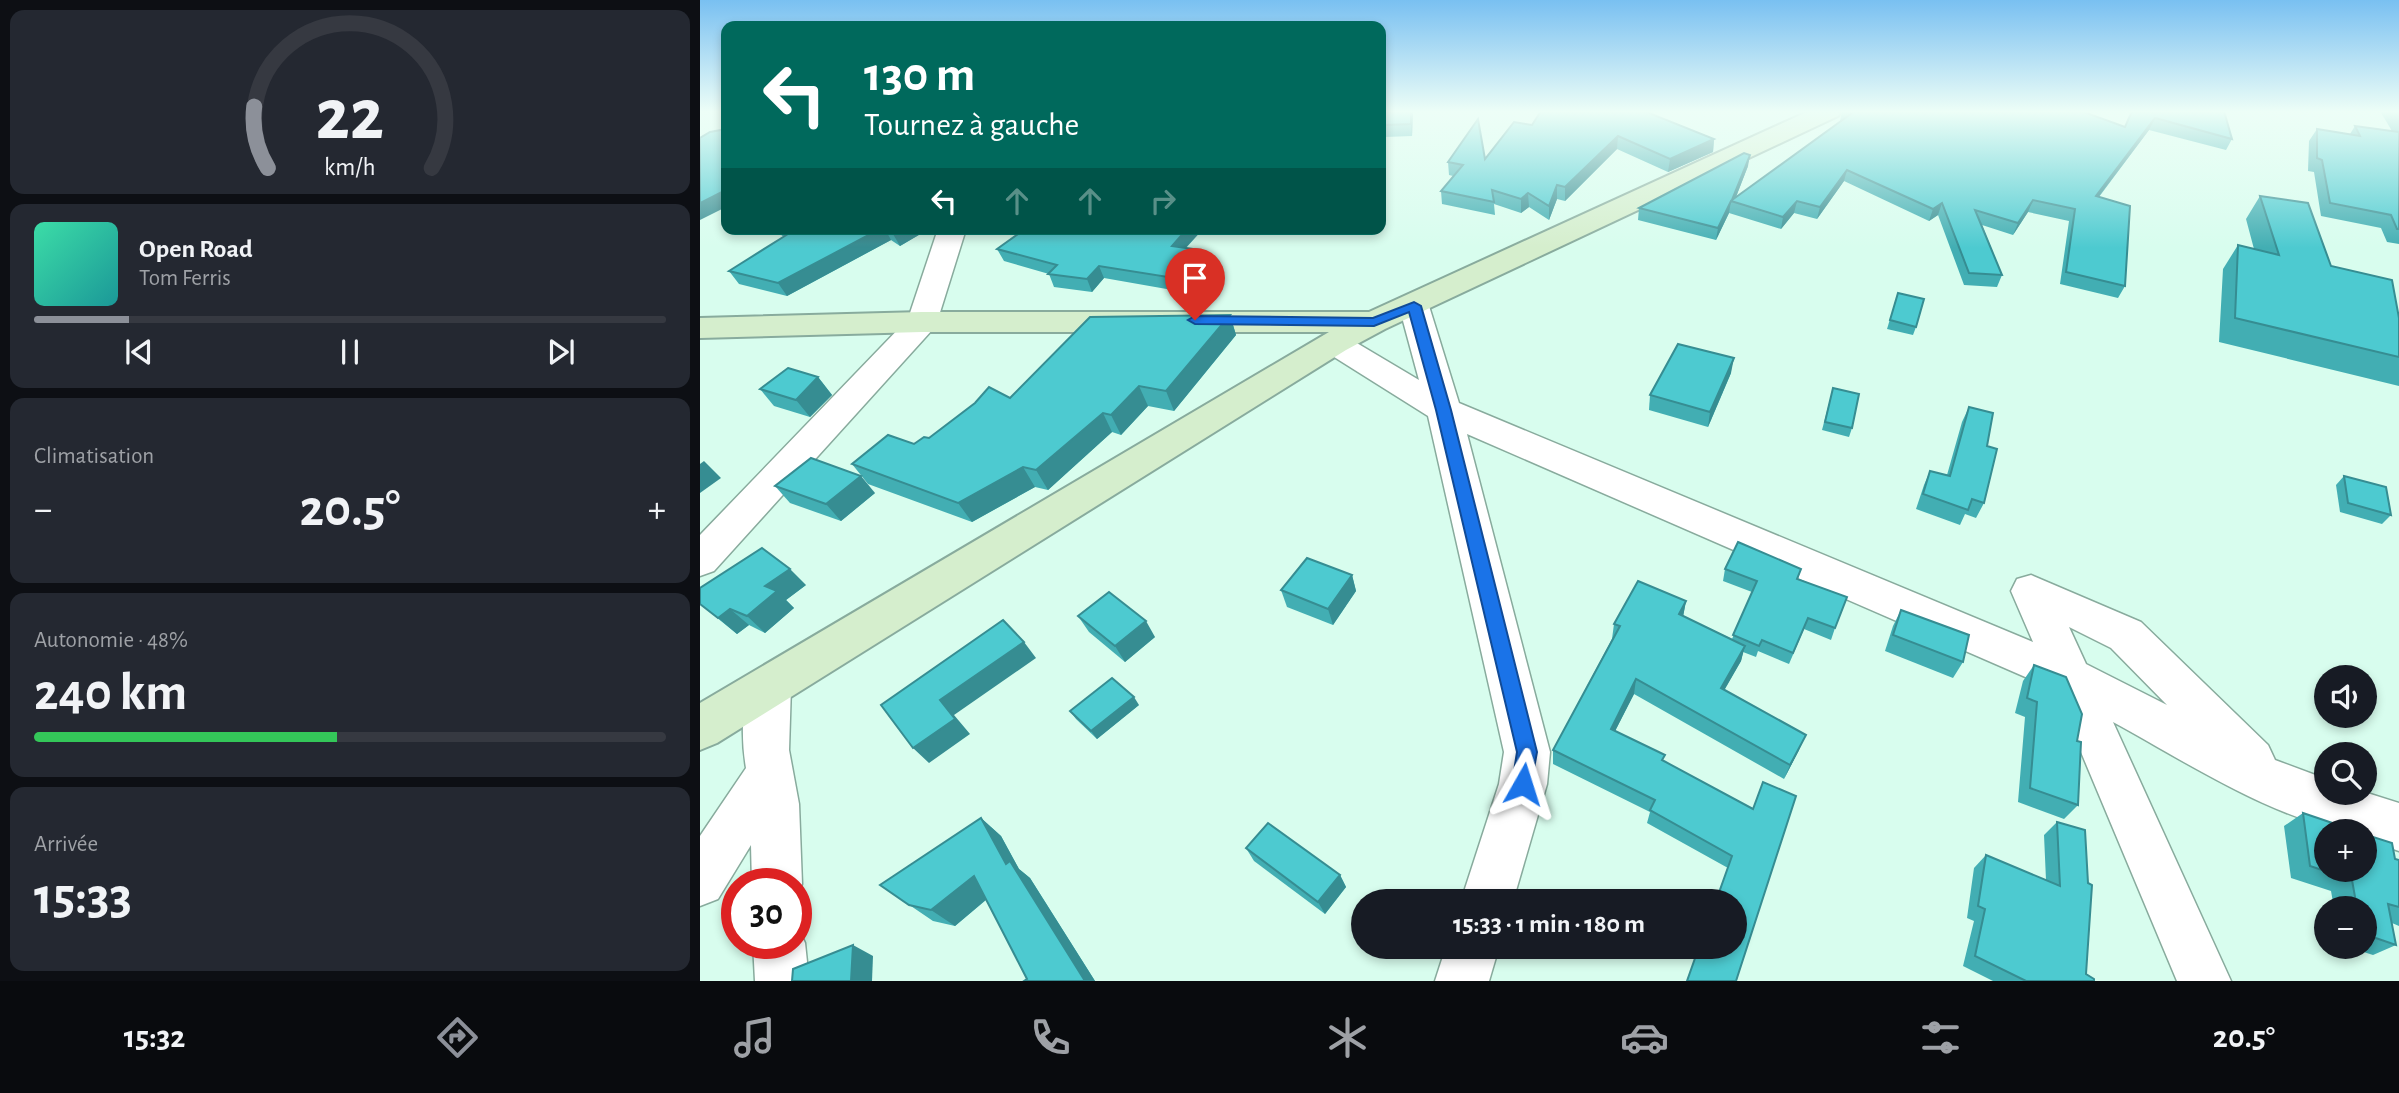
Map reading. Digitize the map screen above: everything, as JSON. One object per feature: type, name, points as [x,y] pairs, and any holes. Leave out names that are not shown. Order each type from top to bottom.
[{"type":"main road","points":[[700,728],[1334,343],[1732,157]]},
{"type":"main road","points":[[700,328],[922,322],[1374,322]]},
{"type":"street","points":[[700,560],[922,322],[950,235]]},
{"type":"street","points":[[1414,306],[1444,410],[1527,752],[1523,784],[1491,889]]},
{"type":"street","points":[[1334,343],[1444,410],[2071,677],[2279,787],[2399,827]]},
{"type":"street","points":[[2204,981],[2031,591],[2126,635],[2279,787]]},
{"type":"street","points":[[769,686],[766,750],[775,804],[777,868]]},
{"type":"street","points":[[700,881],[769,774]]},
{"type":"street","points":[[780,959],[782,981]]},
{"type":"street","points":[[1462,981],[1469,959]]},
{"type":"building","points":[[700,157],[721,157],[721,192],[700,203]]},
{"type":"building","points":[[1452,157],[1485,157],[1485,159],[1487,157],[1596,157],[1565,187],[1557,185],[1549,206],[1528,193],[1521,199],[1492,190],[1494,202],[1441,191],[1463,165],[1448,162]]},
{"type":"building","points":[[1737,157],[1749,157],[1732,200],[1792,157],[2126,157],[2096,196],[2130,206],[2125,286],[2066,272],[2075,209],[2033,200],[2018,223],[1975,210],[2002,275],[1969,273],[1942,203],[1933,209],[1847,170],[1820,207],[1797,201],[1783,217],[1731,201],[1718,228],[1639,208]]},
{"type":"building","points":[[2399,157],[2399,229],[2391,215],[2330,203],[2322,160],[2317,158]]},
{"type":"building","points":[[2260,196],[2308,203],[2331,266],[2392,280],[2399,318],[2399,357],[2235,318],[2238,245],[2279,255]]},
{"type":"building","points":[[786,235],[869,235],[778,283],[729,271]]},
{"type":"building","points":[[1017,235],[1182,235],[1172,246],[1200,250],[1174,278],[1099,266],[1087,279],[1048,274],[1057,265],[997,249]]},
{"type":"building","points":[[1898,293],[1924,299],[1916,327],[1890,320]]},
{"type":"building","points":[[1230,315],[1166,391],[1139,386],[1111,415],[1103,413],[1036,470],[1023,467],[958,503],[852,464],[888,435],[914,444],[924,437],[929,438],[975,403],[989,387],[1010,398],[1090,317]]},
{"type":"building","points":[[1678,344],[1734,358],[1710,412],[1650,395]]},
{"type":"building","points":[[788,368],[818,377],[796,400],[760,389]]},
{"type":"building","points":[[1833,388],[1859,394],[1852,428],[1825,422]]},
{"type":"building","points":[[1969,407],[1993,413],[1987,446],[1997,449],[1984,503],[1972,499],[1968,510],[1923,494],[1930,471],[1950,476]]},
{"type":"building","points":[[811,458],[861,476],[826,504],[775,486]]},
{"type":"building","points":[[2344,476],[2386,487],[2391,515],[2348,503]]},
{"type":"building","points":[[1738,542],[1801,569],[1797,579],[1847,597],[1835,628],[1808,618],[1793,653],[1762,640],[1759,646],[1733,635],[1757,581],[1725,569]]},
{"type":"building","points":[[762,548],[790,569],[765,586],[777,591],[747,616],[730,609],[718,618],[700,604],[700,588]]},
{"type":"building","points":[[1307,558],[1352,575],[1328,609],[1281,590]]},
{"type":"building","points":[[1638,581],[1686,601],[1679,614],[1745,646],[1721,688],[1806,735],[1790,765],[1636,679],[1611,729],[1665,755],[1662,760],[1753,809],[1763,782],[1796,796],[1747,947],[1747,889],[1720,889],[1732,856],[1650,810],[1655,800],[1553,750],[1620,626],[1614,624]]},
{"type":"building","points":[[1109,592],[1146,621],[1115,646],[1078,616]]},
{"type":"building","points":[[1901,610],[1969,635],[1963,662],[1893,635]]},
{"type":"building","points":[[1003,620],[1024,642],[940,700],[955,719],[913,748],[881,705]]},
{"type":"building","points":[[2034,665],[2066,677],[2082,714],[2077,741],[2081,742],[2078,805],[2030,788],[2037,702],[2027,698]]},
{"type":"building","points":[[1112,678],[1134,697],[1091,731],[1070,711]]},
{"type":"building","points":[[2303,813],[2321,819],[2314,819],[2314,867],[2310,866]]},
{"type":"building","points":[[981,818],[1006,864],[1010,861],[1085,981],[1024,981],[1027,979],[974,876],[931,910],[909,905],[880,885]]},
{"type":"building","points":[[2057,822],[2085,830],[2088,883],[2092,885],[2086,974],[2094,981],[2026,981],[1975,956],[1985,909],[1978,906],[1986,855],[2060,886]]},
{"type":"building","points":[[1268,823],[1340,875],[1318,902],[1246,848]]},
{"type":"building","points":[[2377,838],[2392,843],[2395,859],[2399,860],[2399,907],[2388,904],[2396,945],[2377,938],[2377,896],[2355,896],[2352,882],[2377,882]]},
{"type":"building","points":[[853,945],[851,981],[792,981],[793,969]]},
{"type":"building","points":[[1695,959],[1743,959],[1736,981],[1687,981]]},
{"type":"route","points":[[1195,320],[1374,322],[1414,306],[1444,410],[1527,752],[1523,784]]}]
